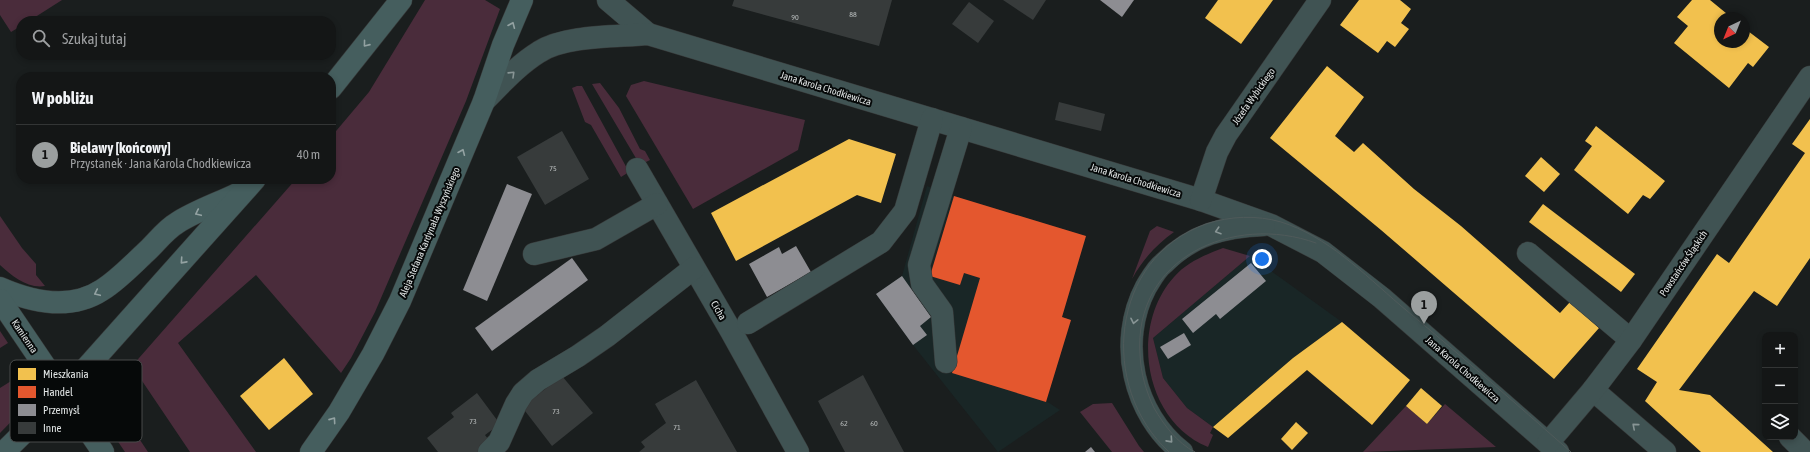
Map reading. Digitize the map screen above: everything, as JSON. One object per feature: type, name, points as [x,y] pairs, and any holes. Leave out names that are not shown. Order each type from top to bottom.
[{"type":"main road","points":[[336,82],[401,0]]},
{"type":"main road","name":"Aleja Stefana Kardynała Wyszyńskiego","points":[[311,452],[339,412],[374,354],[400,301],[484,101],[503,46],[522,0]]},
{"type":"main road","points":[[0,288],[22,298],[42,302],[64,302],[83,299],[102,291],[124,273],[176,223],[251,185]]},
{"type":"main road","points":[[94,360],[251,185]]},
{"type":"main road","name":"Kamienna","points":[[0,300],[40,360]]},
{"type":"main road","points":[[4,452],[14,442]]},
{"type":"main road","name":"Kamienna","points":[[96,442],[103,452]]},
{"type":"street","name":"Jana Karola Chodkiewicza","points":[[608,0],[648,34]]},
{"type":"street","name":"Józefa Wybickiego","points":[[1200,200],[1217,152],[1226,135],[1320,0]]},
{"type":"street","name":"Jana Karola Chodkiewicza","points":[[484,101],[522,64],[552,45],[567,41],[648,34],[1200,200],[1271,225],[1323,252],[1345,268],[1553,447]]},
{"type":"street","name":"Powstańców Śląskich","points":[[1553,447],[1593,390],[1631,340],[1810,77]]},
{"type":"street","points":[[748,322],[881,242],[905,211],[932,120]]},
{"type":"street","points":[[946,362],[942,312],[922,284],[919,266],[961,128]]},
{"type":"street","name":"Cicha","points":[[636,169],[798,452]]},
{"type":"street","points":[[534,254],[596,240],[657,204]]},
{"type":"street","points":[[1182,452],[1156,425],[1142,401],[1137,388],[1131,349],[1133,324],[1142,295],[1162,264],[1183,247],[1196,239],[1220,230],[1238,226],[1271,225]]},
{"type":"street","points":[[1528,253],[1631,340]]},
{"type":"street","points":[[489,452],[499,442],[516,404],[523,393],[538,380],[601,340],[694,268]]},
{"type":"street","points":[[1593,390],[1664,452]]},
{"type":"street","points":[[1793,440],[1805,452]]},
{"type":"shaded area","points":[[0,0],[62,0],[37,16],[16,16],[16,29],[11,32],[0,15]]},
{"type":"shaded area","points":[[425,0],[485,0],[500,9],[466,101],[375,312],[351,358],[341,373],[256,275],[178,343],[256,452],[190,452],[142,381],[142,360],[137,360],[292,184],[336,184],[336,131],[369,92]]},
{"type":"shaded area","points":[[644,81],[805,120],[798,150],[693,209],[626,96],[631,85]]},
{"type":"shaded area","points":[[600,83],[619,108],[640,149],[645,151],[650,160],[640,165],[592,84]]},
{"type":"shaded area","points":[[582,86],[629,172],[621,177],[591,125],[585,122],[572,88]]},
{"type":"shaded area","points":[[927,186],[954,196],[1086,236],[1062,317],[1071,320],[1046,401],[1060,410],[998,452],[913,345],[876,294],[902,276]]},
{"type":"shaded area","points":[[0,216],[22,248],[36,264],[36,275],[45,286],[32,286],[26,284],[0,265]]},
{"type":"shaded area","points":[[1157,226],[1174,232],[1150,253],[1132,279],[1150,231]]},
{"type":"shaded area","points":[[1223,248],[1250,256],[1153,338],[1163,378],[1187,408],[1213,427],[1210,433],[1213,435],[1208,447],[1186,434],[1169,416],[1157,395],[1150,371],[1148,346],[1151,321],[1160,298],[1174,277],[1190,263]]},
{"type":"shaded area","points":[[1250,256],[1342,322],[1293,358],[1213,427],[1187,408],[1163,378],[1153,338]]},
{"type":"shaded area","points":[[0,331],[8,343],[0,348]]},
{"type":"shaded area","points":[[10,382],[10,423],[0,433],[0,388]]},
{"type":"shaded area","points":[[1112,403],[1144,452],[1112,452],[1080,412],[1093,404]]},
{"type":"shaded area","points":[[1445,404],[1496,447],[1363,452],[1406,406],[1427,424]]},
{"type":"shaded area","points":[[118,442],[141,442],[148,452],[125,452]]},
{"type":"building: Mieszkania","points":[[1218,0],[1273,0],[1241,44],[1205,18]]},
{"type":"building: Mieszkania","points":[[1359,0],[1400,0],[1411,9],[1401,23],[1409,29],[1395,47],[1387,41],[1378,53],[1340,25]]},
{"type":"building: Mieszkania","points":[[1692,0],[1710,0],[1725,12],[1714,12],[1714,48],[1750,48],[1750,33],[1769,47],[1753,67],[1748,63],[1729,88],[1674,43],[1688,26],[1677,17]]},
{"type":"building: Mieszkania","points":[[1327,66],[1364,97],[1335,136],[1354,152],[1363,143],[1414,189],[1461,226],[1560,313],[1570,302],[1599,328],[1554,379],[1381,230],[1270,138]]},
{"type":"building: Mieszkania","points":[[1810,119],[1810,258],[1777,306],[1754,291],[1679,390],[1710,395],[1773,452],[1701,452],[1645,401],[1657,382],[1637,369],[1717,254],[1729,263],[1805,153],[1792,144]]},
{"type":"building: Mieszkania","points":[[1596,126],[1665,181],[1650,199],[1643,195],[1628,214],[1574,170],[1592,146],[1585,141]]},
{"type":"building: Mieszkania","points":[[849,139],[896,154],[881,203],[857,195],[736,261],[711,213]]},
{"type":"building: Mieszkania","points":[[1541,157],[1560,174],[1544,192],[1525,176]]},
{"type":"building: Mieszkania","points":[[1543,204],[1635,274],[1621,292],[1529,222]]},
{"type":"building: Mieszkania","points":[[1342,322],[1410,380],[1372,425],[1307,370],[1228,438],[1213,427],[1293,358]]},
{"type":"building: Mieszkania","points":[[284,358],[313,394],[269,430],[240,396]]},
{"type":"building: Mieszkania","points":[[1421,388],[1442,406],[1427,424],[1406,406]]},
{"type":"building: Mieszkania","points":[[1296,422],[1308,433],[1292,450],[1281,439]]},
{"type":"building: Handel","points":[[954,196],[1086,236],[1062,317],[1071,320],[1046,402],[952,373],[980,278],[964,273],[960,285],[930,276]]},
{"type":"building: Przemysł","points":[[1100,0],[1134,0],[1122,17]]},
{"type":"building: Przemysł","points":[[507,184],[532,194],[487,301],[463,290]]},
{"type":"building: Przemysł","points":[[796,246],[811,272],[767,297],[749,264],[779,247],[782,254]]},
{"type":"building: Przemysł","points":[[572,258],[588,280],[492,351],[475,328]]},
{"type":"building: Przemysł","points":[[1251,263],[1266,281],[1220,319],[1216,314],[1193,333],[1182,319]]},
{"type":"building: Przemysł","points":[[902,276],[931,317],[920,326],[927,335],[913,345],[876,294]]},
{"type":"building: Przemysł","points":[[1184,333],[1191,345],[1168,359],[1160,347]]},
{"type":"building: Przemysł","points":[[1091,447],[1095,452],[1085,452]]},
{"type":"building: Inne","points":[[734,0],[892,0],[879,46],[732,6]]},
{"type":"building: Inne","points":[[1003,0],[1046,0],[1033,20]]},
{"type":"building: Inne","points":[[969,2],[994,21],[978,43],[952,24]]},
{"type":"building: Inne","points":[[1059,102],[1105,114],[1101,131],[1055,120]]},
{"type":"building: Inne","points":[[562,131],[589,179],[545,205],[517,157]]},
{"type":"building: Inne","points":[[863,375],[904,452],[845,452],[838,439],[818,401]]},
{"type":"building: Inne","points":[[562,376],[593,413],[552,446],[522,407]]},
{"type":"building: Inne","points":[[696,380],[737,452],[639,452],[645,447],[641,442],[666,423],[655,404]]},
{"type":"building: Inne","points":[[477,393],[500,424],[485,435],[491,443],[480,452],[438,452],[427,438],[454,417],[451,413]]},
{"type":"tram line","points":[[1169,452],[1146,425],[1131,394],[1124,360],[1125,326],[1133,294],[1150,265],[1174,241],[1206,224],[1224,219],[1244,217],[1263,218],[1281,222],[1298,228],[1329,246],[1359,269],[1571,452]]},
{"type":"tram line","points":[[1195,452],[1182,444],[1162,421],[1154,408],[1144,382],[1140,355],[1142,321],[1153,292],[1171,269],[1194,251],[1222,240],[1252,234],[1284,235],[1316,243]]},
{"type":"place","name":"Bielawy [końcowy]","points":[[1424,324]]}]
